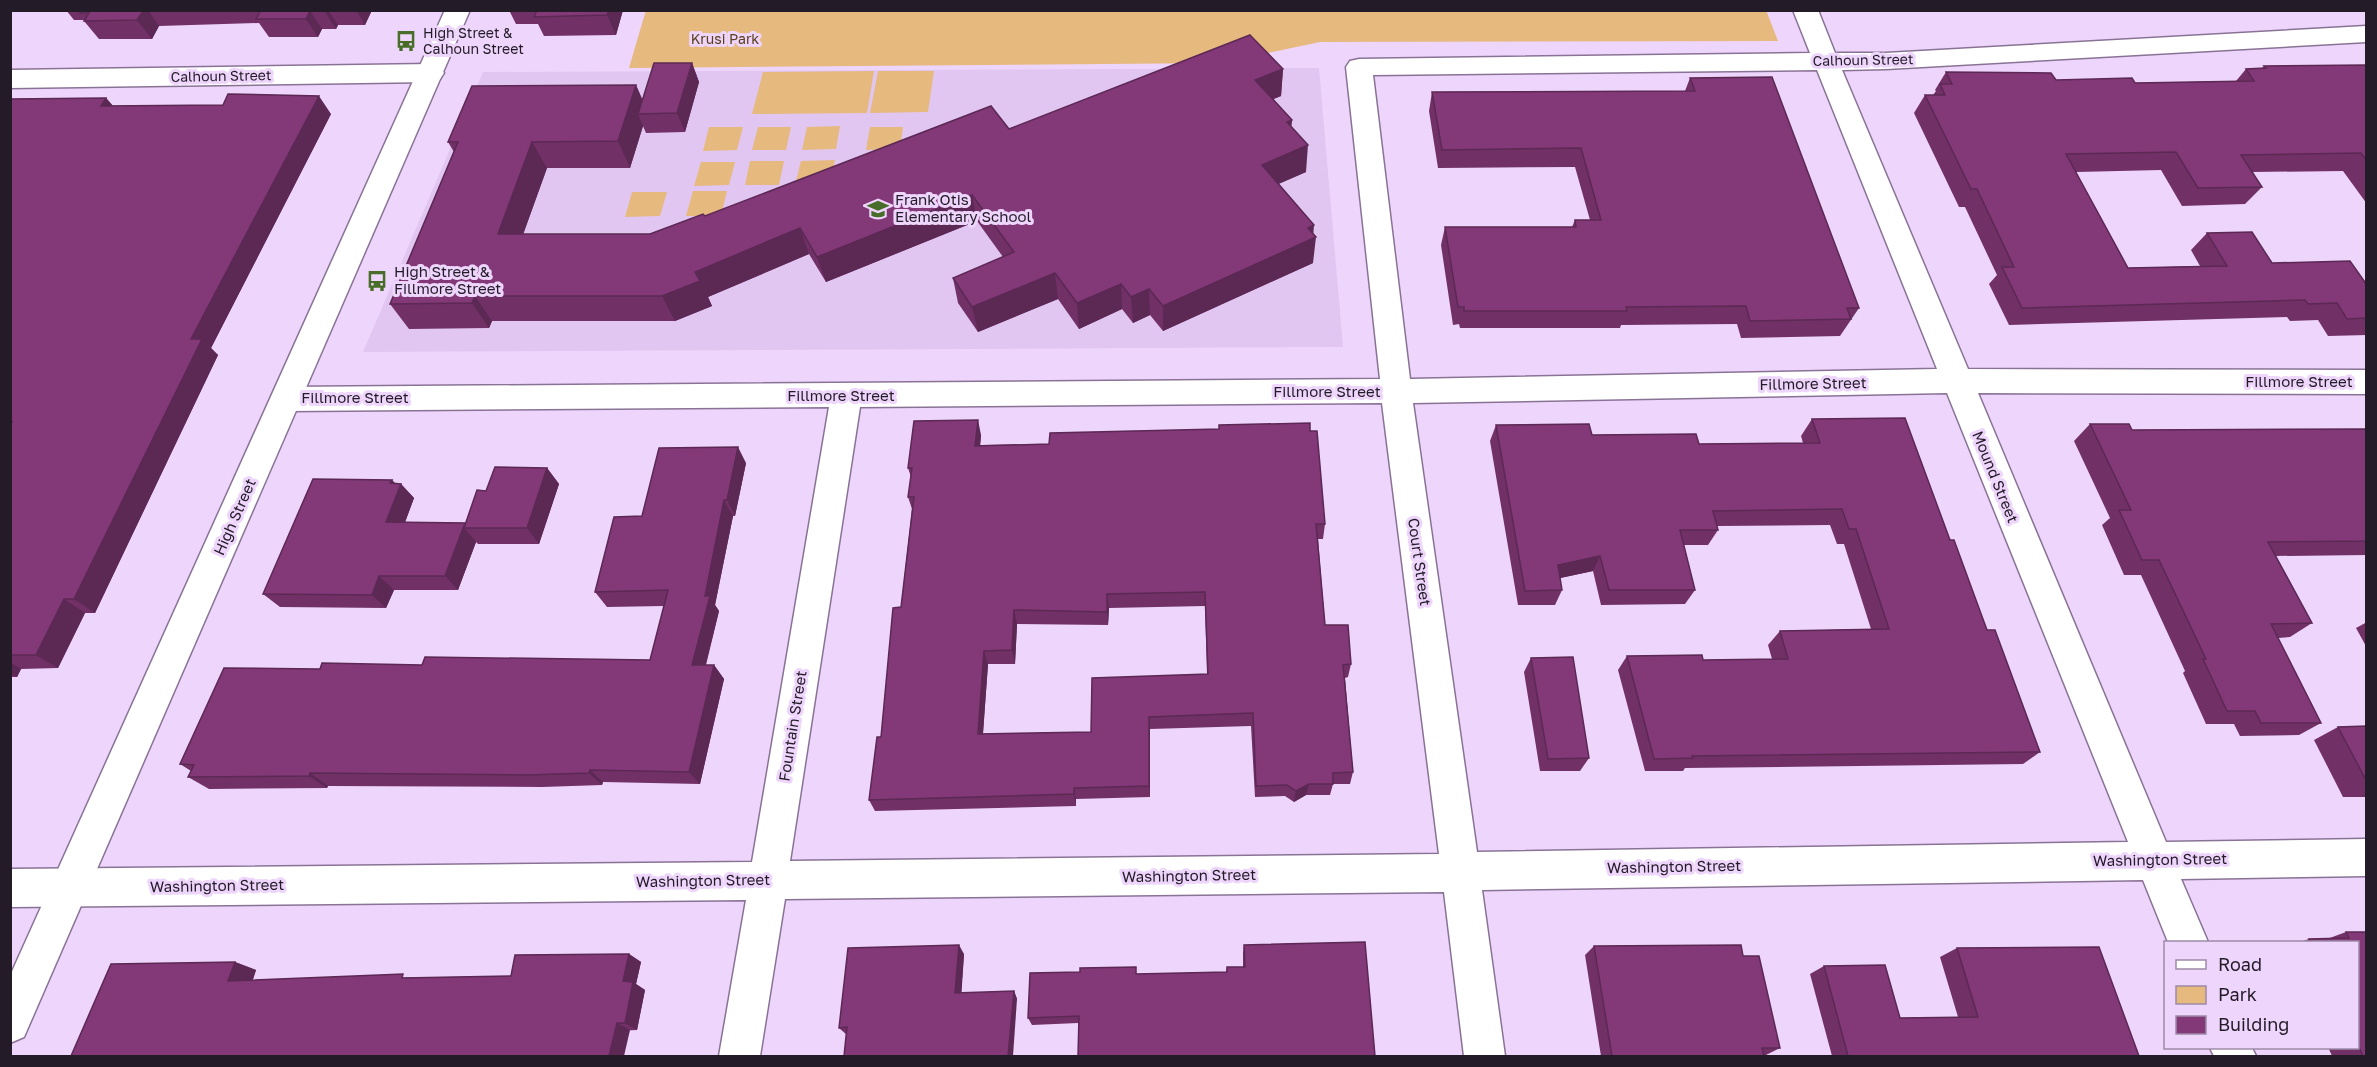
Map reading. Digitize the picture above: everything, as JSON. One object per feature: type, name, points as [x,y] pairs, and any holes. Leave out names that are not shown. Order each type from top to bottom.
[{"type":"street","name":"High Street","points":[[10,1023],[458,10]]},
{"type":"street","name":"Mound Street","points":[[1805,10],[2188,941]]},
{"type":"street","name":"Calhoun Street","points":[[1359,67],[1886,61],[2367,34]]},
{"type":"street","name":"Court Street","points":[[1359,67],[1397,391],[1485,1056]]},
{"type":"street","name":"Calhoun Street","points":[[10,79],[431,73]]},
{"type":"street","name":"Fillmore Street","points":[[287,399],[1397,391],[1956,381],[2367,382]]},
{"type":"street","name":"Fountain Street","points":[[740,1056],[846,396]]},
{"type":"street","name":"Washington Street","points":[[10,888],[1408,874],[2367,858]]},
{"type":"shaded area","name":"Frank Otis Elementary School","points":[[1319,68],[1343,347],[363,352],[483,72]]},
{"type":"green space","name":"Krusi Park","points":[[646,10],[1766,10],[1778,41],[1320,42],[1220,63],[629,68]]},
{"type":"green space","points":[[874,71],[867,113],[752,114],[763,72]]},
{"type":"green space","points":[[878,71],[934,71],[928,112],[870,113]]},
{"type":"green space","points":[[840,126],[836,149],[802,150],[807,127]]},
{"type":"green space","points":[[709,127],[743,127],[737,150],[703,151]]},
{"type":"green space","points":[[758,127],[791,127],[786,150],[752,150]]},
{"type":"green space","points":[[870,127],[903,127],[900,149],[866,150]]},
{"type":"green space","points":[[835,160],[830,185],[795,185],[801,161]]},
{"type":"green space","points":[[750,161],[784,161],[779,185],[745,185]]},
{"type":"green space","points":[[701,162],[735,162],[729,185],[694,186]]},
{"type":"green space","points":[[693,191],[727,191],[721,216],[686,216]]},
{"type":"green space","points":[[632,192],[667,192],[660,216],[625,217]]},
{"type":"building","points":[[82,10],[144,10],[137,20],[84,21],[89,13],[80,13]]},
{"type":"building","points":[[261,10],[324,10],[310,11],[306,19],[256,19]]},
{"type":"building","points":[[537,10],[609,10],[607,15],[534,17]]},
{"type":"building","points":[[1250,35],[1283,69],[1255,80],[1292,120],[1287,122],[1308,145],[1262,165],[1314,225],[1308,228],[1316,237],[1163,306],[1149,289],[1131,297],[1121,284],[1077,303],[1055,273],[972,307],[953,278],[1014,252],[972,195],[817,257],[800,228],[695,272],[700,281],[662,296],[475,296],[472,303],[390,304],[458,142],[448,142],[472,86],[636,85],[618,141],[532,142],[498,234],[650,234],[703,214],[705,216],[991,106],[1009,129]]},
{"type":"building","points":[[654,63],[692,63],[677,113],[638,114]]},
{"type":"building","points":[[2367,65],[2367,161],[2361,153],[2241,155],[2262,187],[2198,188],[2176,152],[2066,154],[2128,268],[2227,266],[2207,233],[2252,232],[2272,263],[2350,261],[2367,285],[2367,318],[2347,319],[2337,303],[2308,304],[2305,300],[2022,308],[2002,267],[2014,267],[1977,189],[1971,189],[1925,95],[1945,95],[1940,84],[1952,84],[1946,72],[2051,73],[2056,80],[2132,78],[2135,83],[2254,81],[2246,69],[2266,68],[2264,66]]},
{"type":"building","points":[[1772,77],[1859,308],[1847,308],[1851,319],[1750,321],[1746,306],[1626,307],[1627,311],[1464,311],[1464,307],[1458,307],[1445,227],[1576,227],[1575,220],[1601,220],[1581,148],[1442,150],[1432,92],[1695,91],[1690,78]]},
{"type":"building","points":[[228,94],[319,96],[191,339],[202,339],[74,599],[64,599],[36,655],[10,655],[10,425],[12,422],[10,422],[10,99],[106,98],[101,106],[223,105]]},
{"type":"building","points":[[1905,418],[1950,540],[1954,540],[1987,630],[1995,630],[2040,752],[1692,756],[1693,758],[1654,759],[1627,656],[1702,655],[1703,660],[1788,659],[1780,631],[1889,629],[1856,529],[1849,529],[1842,509],[1713,511],[1718,530],[1680,530],[1695,590],[1609,590],[1600,556],[1558,565],[1562,590],[1525,591],[1496,425],[1589,424],[1592,435],[1696,434],[1699,444],[1820,443],[1812,419]]},
{"type":"building","points":[[978,420],[975,446],[1049,444],[1050,433],[1219,429],[1219,425],[1310,423],[1310,431],[1317,431],[1325,524],[1316,524],[1325,625],[1348,625],[1351,664],[1343,665],[1353,772],[1333,773],[1333,784],[1309,784],[1296,791],[1287,785],[1256,786],[1253,713],[1149,717],[1149,786],[1074,788],[1074,794],[869,800],[877,737],[881,737],[893,608],[901,607],[914,497],[908,497],[912,468],[908,468],[914,421]],"holes":[[[1205,592],[1208,674],[1092,678],[1091,732],[978,734],[984,651],[1012,650],[1014,610],[1107,612],[1107,594]]]},
{"type":"building","points":[[2090,424],[2129,424],[2132,430],[2367,429],[2367,541],[2268,542],[2312,623],[2271,624],[2321,723],[2261,723],[2255,711],[2227,711],[2203,659],[2206,659],[2159,560],[2142,560],[2119,510],[2131,510]]},
{"type":"building","points":[[738,447],[727,500],[724,500],[705,596],[710,596],[692,665],[714,665],[689,772],[590,770],[589,773],[528,775],[310,773],[309,776],[188,777],[194,765],[180,764],[224,668],[320,669],[322,663],[422,665],[425,657],[650,660],[668,590],[595,592],[614,517],[642,516],[659,448]]},
{"type":"building","points":[[495,467],[547,468],[527,528],[464,528],[477,490],[486,491]]},
{"type":"building","points":[[313,479],[392,480],[390,483],[401,484],[386,522],[465,523],[445,576],[379,576],[372,595],[263,594]]},
{"type":"building","points":[[1573,657],[1589,758],[1548,759],[1531,658]]},
{"type":"building","points":[[2367,726],[2367,782],[2338,727]]},
{"type":"building","points":[[2346,932],[2367,932],[2367,1056],[2363,1056],[2359,1047],[2359,941],[2310,941],[2309,939],[2349,938]]},
{"type":"building","points":[[1365,942],[1375,1056],[1078,1056],[1079,1016],[1028,1018],[1030,973],[1080,972],[1080,968],[1136,967],[1136,974],[1227,972],[1227,967],[1245,967],[1244,945]]},
{"type":"building","points":[[959,945],[955,993],[1014,991],[1008,1056],[844,1056],[847,1027],[839,1028],[848,948]]},
{"type":"building","points":[[1741,945],[1743,956],[1759,956],[1780,1048],[1762,1048],[1764,1056],[1612,1056],[1594,946]]},
{"type":"building","points":[[2099,947],[2139,1056],[1848,1056],[1824,966],[1885,965],[1900,1018],[1978,1017],[1957,948]]},
{"type":"building","points":[[629,954],[623,981],[633,982],[625,1023],[617,1023],[609,1056],[71,1056],[111,964],[235,962],[228,981],[403,974],[402,978],[511,976],[515,955]]},
{"type":"place","name":"High Street & Calhoun Street","points":[[406,41]]},
{"type":"place","name":"Frank Otis Elementary School","points":[[878,209]]},
{"type":"place","name":"High Street & Fillmore Street","points":[[377,281]]}]
